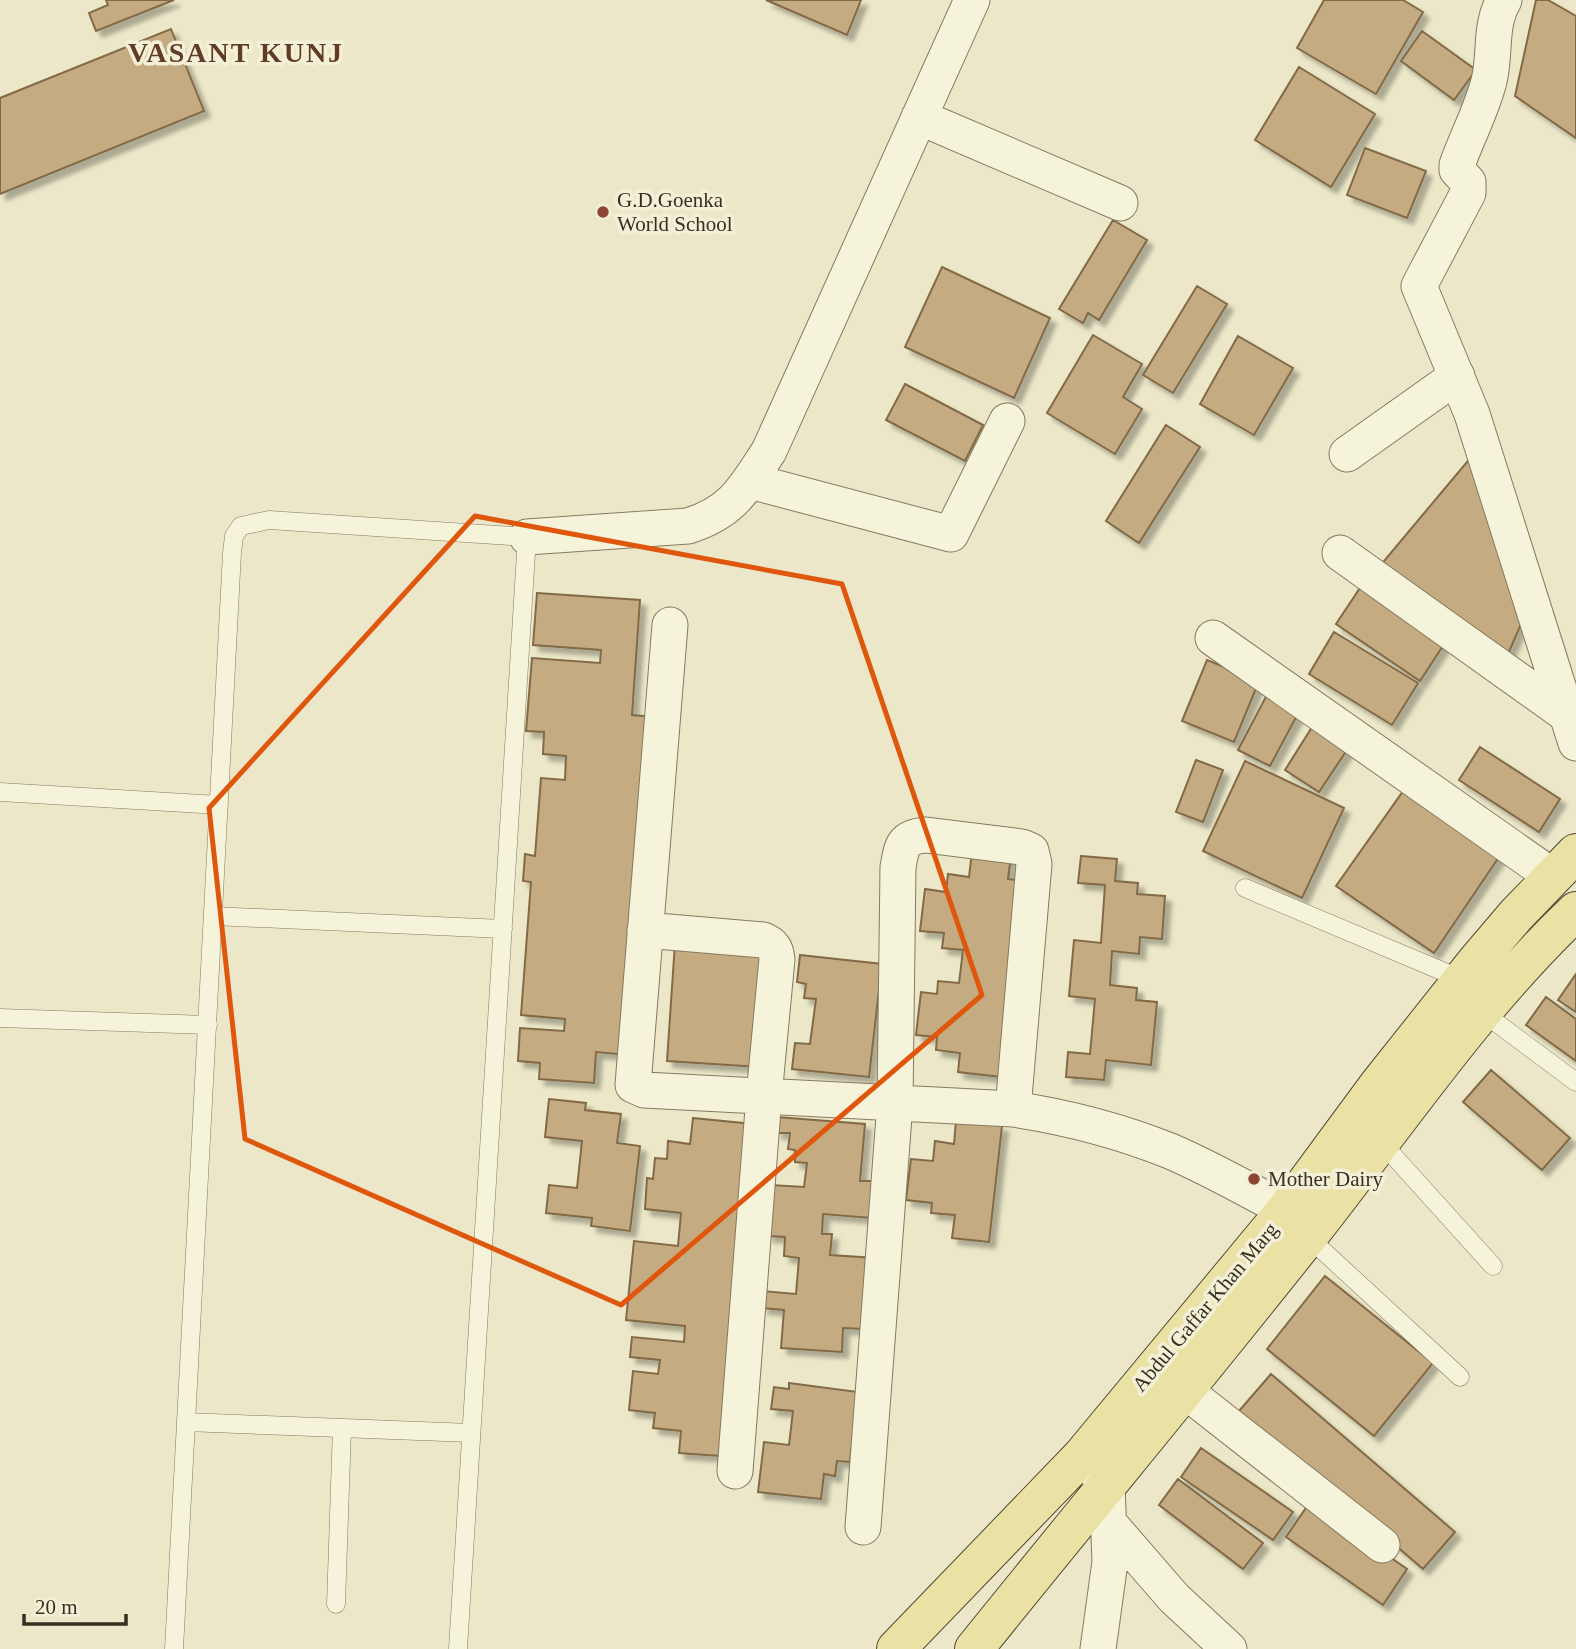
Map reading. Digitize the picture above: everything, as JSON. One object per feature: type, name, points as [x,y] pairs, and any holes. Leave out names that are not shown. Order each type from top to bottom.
[{"type":"main road","name":"Abdul Gaffar Khan Marg","points":[[974,1649],[1184,1390],[1297,1223],[1380,1083],[1461,979],[1564,864]]},
{"type":"main road","name":"Abdul Gaffar Khan Marg","points":[[896,1649],[1082,1456],[1297,1223],[1381,1142],[1467,1029],[1576,911]]},
{"type":"street","points":[[527,537],[688,526],[710,519],[731,505],[769,452],[972,0]]},
{"type":"street","points":[[1504,0],[1493,30],[1492,66],[1488,86],[1457,164],[1457,170],[1468,183],[1468,193],[1419,286],[1472,414],[1572,729]]},
{"type":"street","points":[[919,117],[1120,203]]},
{"type":"street","points":[[1347,454],[1457,376]]},
{"type":"street","points":[[750,481],[951,534],[1007,421]]},
{"type":"street","points":[[1340,553],[1572,729]]},
{"type":"street","points":[[670,625],[633,1085],[645,1090],[1013,1109],[1089,1125],[1169,1151],[1297,1223]]},
{"type":"street","points":[[1213,638],[1564,864]]},
{"type":"street","points":[[863,1527],[895,1103],[898,867],[901,850],[913,836],[926,835],[1022,847],[1031,851],[1034,864],[1013,1109]]},
{"type":"street","points":[[645,930],[763,940],[773,946],[778,959],[764,1096],[735,1471]]},
{"type":"street","points":[[1184,1390],[1382,1545]]},
{"type":"street","points":[[1082,1456],[1107,1485],[1110,1562],[1098,1649]]},
{"type":"street","points":[[1109,1523],[1174,1598],[1229,1649]]},
{"type":"lane","points":[[174,1649],[232,553],[234,536],[241,526],[268,520],[527,537],[458,1649]]},
{"type":"lane","points":[[0,792],[219,805]]},
{"type":"lane","points":[[1245,888],[1461,979]]},
{"type":"lane","points":[[213,916],[503,929]]},
{"type":"lane","points":[[1482,1013],[1576,1082]]},
{"type":"lane","points":[[0,1018],[208,1025]]},
{"type":"lane","points":[[1381,1142],[1493,1266]]},
{"type":"lane","points":[[1297,1223],[1460,1377]]},
{"type":"lane","points":[[186,1422],[471,1433]]},
{"type":"lane","points":[[336,1604],[342,1428]]},
{"type":"highlighted area","points":[[475,516],[842,584],[982,995],[621,1305],[245,1139],[209,808]]},
{"type":"building","points":[[106,0],[174,0],[96,31],[89,13],[108,5]]},
{"type":"building","points":[[766,0],[861,0],[847,35]]},
{"type":"building","points":[[1324,0],[1403,0],[1423,12],[1376,94],[1297,48]]},
{"type":"building","points":[[1536,0],[1548,0],[1576,16],[1576,138],[1515,96]]},
{"type":"building","points":[[171,29],[204,111],[0,194],[0,98]]},
{"type":"building","points":[[1422,31],[1476,70],[1454,100],[1401,61]]},
{"type":"building","points":[[1299,67],[1375,114],[1331,187],[1255,140]]},
{"type":"building","points":[[1365,148],[1426,171],[1407,218],[1347,195]]},
{"type":"building","points":[[1113,220],[1147,240],[1099,320],[1088,313],[1083,323],[1059,309]]},
{"type":"building","points":[[942,267],[1050,318],[1014,398],[905,347]]},
{"type":"building","points":[[1197,286],[1227,304],[1173,393],[1143,375]]},
{"type":"building","points":[[1093,335],[1142,364],[1123,397],[1142,409],[1115,454],[1047,413]]},
{"type":"building","points":[[1238,336],[1293,368],[1254,435],[1200,404]]},
{"type":"building","points":[[905,384],[983,425],[965,461],[886,420]]},
{"type":"building","points":[[1166,425],[1200,447],[1139,543],[1106,521]]},
{"type":"building","points":[[1477,450],[1525,615],[1508,654],[1379,567]]},
{"type":"building","points":[[1364,582],[1448,638],[1420,681],[1336,624]]},
{"type":"building","points":[[537,593],[640,600],[632,715],[655,717],[629,1055],[596,1052],[594,1083],[539,1079],[540,1063],[518,1061],[520,1028],[564,1031],[565,1019],[521,1015],[531,882],[523,881],[525,854],[535,856],[541,778],[565,780],[566,756],[543,754],[544,732],[526,731],[532,658],[600,663],[601,650],[533,645]]},
{"type":"building","points":[[1334,632],[1418,683],[1392,725],[1309,674]]},
{"type":"building","points":[[1207,660],[1259,681],[1234,742],[1182,721]]},
{"type":"building","points":[[1270,689],[1302,706],[1270,766],[1238,750]]},
{"type":"building","points":[[1314,724],[1349,747],[1319,792],[1285,770]]},
{"type":"building","points":[[1480,747],[1560,799],[1539,832],[1459,780]]},
{"type":"building","points":[[1196,760],[1223,770],[1203,822],[1176,812]]},
{"type":"building","points":[[1245,761],[1344,808],[1302,898],[1203,851]]},
{"type":"building","points":[[1406,787],[1501,854],[1434,953],[1336,886]]},
{"type":"building","points":[[972,852],[1011,856],[1008,879],[1024,881],[1001,1077],[958,1072],[960,1053],[936,1050],[937,1037],[916,1035],[921,992],[937,994],[938,981],[959,983],[963,950],[942,948],[944,933],[920,931],[925,889],[946,892],[948,874],[969,877]]},
{"type":"building","points":[[1081,856],[1117,859],[1115,881],[1138,883],[1137,894],[1165,896],[1162,939],[1140,937],[1139,954],[1112,951],[1110,985],[1137,988],[1136,1000],[1157,1002],[1151,1065],[1106,1060],[1104,1080],[1066,1077],[1068,1052],[1090,1054],[1095,999],[1069,996],[1074,940],[1101,943],[1105,885],[1078,883]]},
{"type":"building","points":[[675,943],[767,949],[759,1067],[667,1061]]},
{"type":"building","points":[[800,955],[882,964],[869,1077],[792,1069],[795,1043],[810,1044],[816,999],[804,998],[806,984],[797,982]]},
{"type":"building","points":[[1576,974],[1576,1012],[1558,1000]]},
{"type":"building","points":[[1546,997],[1576,1019],[1576,1061],[1526,1025]]},
{"type":"building","points":[[1491,1070],[1570,1138],[1542,1170],[1463,1102]]},
{"type":"building","points":[[549,1099],[586,1103],[585,1110],[621,1114],[617,1143],[640,1146],[630,1231],[591,1226],[592,1218],[546,1213],[549,1185],[577,1188],[582,1141],[545,1137]]},
{"type":"building","points":[[777,1117],[865,1124],[860,1181],[875,1181],[872,1218],[823,1214],[822,1234],[832,1234],[830,1255],[876,1258],[865,1329],[843,1328],[842,1352],[781,1348],[784,1310],[762,1308],[763,1291],[796,1294],[799,1258],[784,1256],[785,1237],[767,1236],[771,1185],[804,1187],[807,1163],[795,1162],[795,1150],[788,1149],[790,1133],[776,1133]]},
{"type":"building","points":[[693,1118],[753,1124],[720,1456],[679,1453],[681,1431],[653,1428],[655,1413],[629,1410],[633,1371],[658,1374],[660,1360],[630,1357],[632,1337],[684,1342],[685,1326],[626,1320],[634,1241],[678,1246],[681,1213],[645,1209],[647,1178],[653,1179],[655,1158],[667,1159],[668,1141],[690,1144]]},
{"type":"building","points":[[956,1121],[1002,1126],[989,1242],[952,1238],[955,1215],[931,1213],[932,1203],[906,1200],[911,1159],[933,1161],[935,1141],[954,1144]]},
{"type":"building","points":[[1325,1276],[1433,1363],[1374,1436],[1267,1349]]},
{"type":"building","points":[[1271,1374],[1455,1532],[1423,1569],[1239,1411]]},
{"type":"building","points":[[789,1383],[858,1392],[850,1462],[837,1461],[835,1476],[824,1474],[821,1499],[758,1492],[764,1442],[789,1445],[793,1411],[771,1409],[774,1387],[789,1389]]},
{"type":"building","points":[[1201,1448],[1293,1512],[1273,1540],[1181,1477]]},
{"type":"building","points":[[1178,1479],[1263,1543],[1243,1569],[1159,1505]]},
{"type":"building","points":[[1310,1502],[1407,1569],[1383,1605],[1286,1537]]},
{"type":"place","name":"G.D.Goenka World School","points":[[603,212]]},
{"type":"place","name":"Mother Dairy","points":[[1254,1179]]},
{"type":"district","name":"VASANT KUNJ","points":[[236,52]]}]
